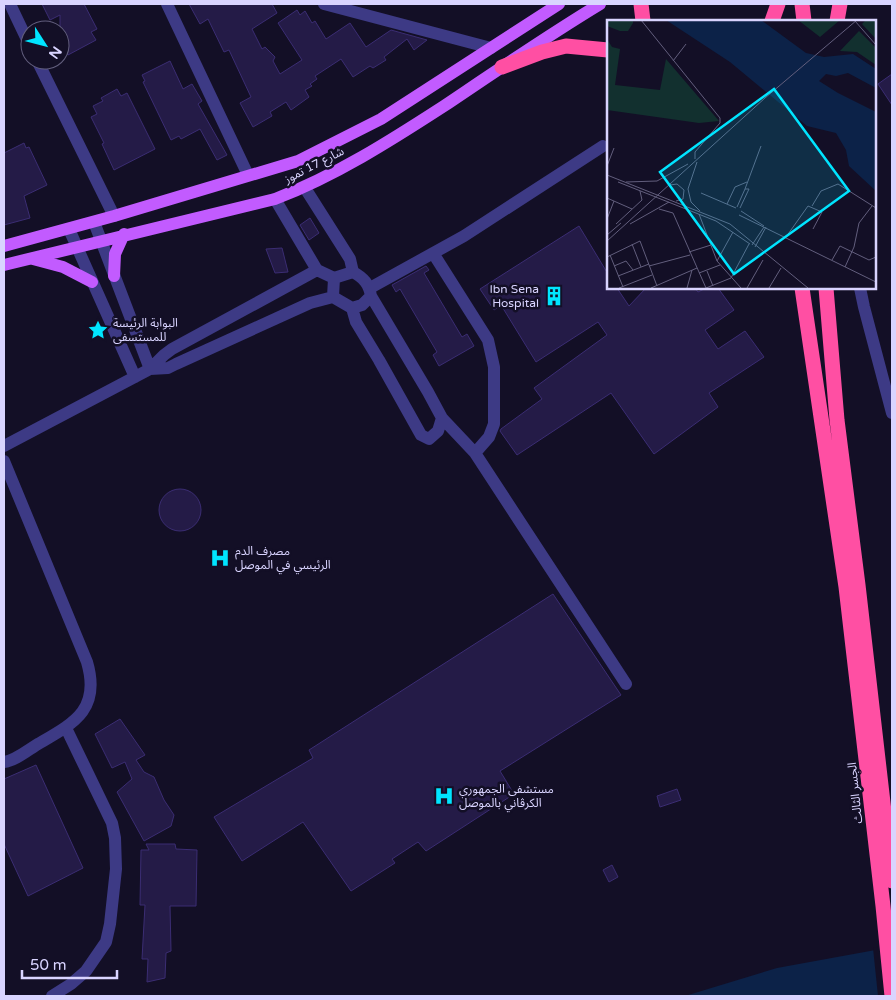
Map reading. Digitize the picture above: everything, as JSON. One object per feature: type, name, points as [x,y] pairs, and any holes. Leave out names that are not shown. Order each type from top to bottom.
[{"type":"highway","points":[[641,4],[643,20]]},
{"type":"highway","points":[[772,20],[779,4]]},
{"type":"highway","points":[[779,4],[780,20]]},
{"type":"highway","points":[[802,4],[804,20]]},
{"type":"highway","points":[[837,20],[840,4]]},
{"type":"highway","points":[[502,67],[542,52],[566,46],[607,50]]},
{"type":"highway","points":[[802,289],[852,586],[892,882]]},
{"type":"highway","points":[[826,289],[852,586]]},
{"type":"highway","name":"الجسر الثالث","points":[[852,586],[892,996]]},
{"type":"main road","name":"شارع 17 تموز","points":[[4,246],[94,222],[298,161],[381,119],[559,4]]},
{"type":"main road","name":"شارع 17 تموز","points":[[4,265],[124,234],[275,199],[305,188],[394,139],[600,4]]},
{"type":"main road","points":[[381,119],[394,139]]},
{"type":"main road","points":[[114,276],[114,254],[124,234]]},
{"type":"main road","points":[[31,258],[63,267],[92,282]]},
{"type":"street","points":[[10,4],[20,25]]},
{"type":"street","points":[[166,4],[248,175]]},
{"type":"street","points":[[324,4],[491,48]]},
{"type":"street","points":[[42,70],[114,216]]},
{"type":"street","points":[[352,308],[362,305],[370,292],[464,236],[602,146]]},
{"type":"street","points":[[305,188],[350,259],[353,272]]},
{"type":"street","points":[[275,199],[317,270],[334,278],[353,272],[362,277],[442,418],[475,453],[626,684]]},
{"type":"street","points":[[94,222],[150,369]]},
{"type":"street","points":[[69,229],[135,377]]},
{"type":"street","points":[[433,253],[488,340],[494,367],[494,424],[489,437],[475,453]]},
{"type":"street","points":[[4,446],[150,369],[164,355],[317,270]]},
{"type":"street","points":[[333,297],[334,278]]},
{"type":"street","points":[[860,289],[892,414]]},
{"type":"street","points":[[150,369],[168,368],[310,302],[333,297],[352,308],[356,322],[421,436],[429,439],[438,431],[442,418]]},
{"type":"street","points":[[222,322],[230,339]]},
{"type":"street","points":[[4,461],[87,662],[91,676],[91,691],[86,706],[78,718],[66,728],[4,762]]},
{"type":"street","points":[[52,996],[71,984],[86,971],[106,942],[116,870],[115,838],[112,824],[66,728]]},
{"type":"water","points":[[892,947],[892,996],[685,996],[777,968]]},
{"type":"pier","points":[[892,944],[892,996],[878,996],[873,948]]},
{"type":"building","points":[[42,4],[84,4],[97,29],[91,32],[96,40],[70,54],[70,20],[60,20],[60,15],[50,20]]},
{"type":"building","points":[[189,4],[272,4],[277,13],[252,29],[262,49],[265,47],[275,57],[273,61],[280,74],[302,60],[278,23],[297,10],[300,15],[305,11],[312,23],[315,21],[326,39],[350,23],[366,47],[391,30],[427,40],[414,50],[407,39],[384,57],[386,60],[373,68],[370,66],[353,77],[341,59],[315,76],[317,79],[310,84],[312,86],[305,90],[309,97],[291,110],[286,102],[270,112],[272,116],[253,127],[240,103],[251,97],[229,50],[224,52],[208,19],[200,24]]},
{"type":"building","points":[[170,61],[183,89],[192,84],[202,101],[198,104],[227,155],[217,160],[200,129],[181,139],[179,136],[171,140],[143,82],[145,81],[142,75]]},
{"type":"building","points":[[892,74],[892,105],[878,84]]},
{"type":"building","points":[[117,89],[121,96],[127,93],[155,149],[114,170],[102,144],[104,143],[91,117],[97,114],[93,106],[103,101],[101,98]]},
{"type":"building","points":[[24,143],[26,148],[29,147],[47,185],[24,196],[30,218],[4,225],[4,153]]},
{"type":"building","points":[[310,218],[319,233],[309,240],[300,225]]},
{"type":"building","points":[[579,226],[607,272],[607,289],[618,289],[629,306],[645,289],[696,289],[698,292],[704,289],[719,289],[734,310],[705,330],[718,349],[745,331],[764,357],[709,393],[718,407],[654,454],[611,393],[517,455],[500,431],[501,429],[542,399],[534,388],[607,335],[598,322],[536,362],[501,305],[494,310],[480,289]]},
{"type":"building","points":[[282,248],[288,272],[275,273],[266,249]]},
{"type":"building","points":[[426,266],[429,270],[424,273],[462,337],[467,334],[474,346],[439,366],[433,355],[437,352],[400,289],[396,292],[392,285]]},
{"type":"building","points":[[176,489],[184,489],[195,495],[201,510],[195,525],[184,531],[176,531],[165,525],[159,514],[159,506],[165,495]]},
{"type":"building","points":[[553,594],[621,695],[500,771],[514,794],[426,851],[418,842],[392,859],[395,863],[351,891],[303,822],[242,861],[214,817],[313,758],[309,750]]},
{"type":"building","points":[[120,719],[145,755],[136,760],[144,772],[154,777],[164,800],[174,815],[171,826],[144,841],[117,792],[132,779],[125,762],[112,768],[95,734]]},
{"type":"building","points":[[36,765],[83,868],[28,896],[4,844],[4,779]]},
{"type":"building","points":[[677,789],[681,800],[660,807],[657,796]]},
{"type":"building","points":[[146,844],[175,844],[176,849],[197,850],[196,906],[170,906],[171,951],[166,953],[165,978],[147,982],[148,959],[142,959],[145,905],[140,905],[141,850],[149,850]]},
{"type":"building","points":[[612,865],[618,877],[609,882],[603,870]]},
{"type":"place","name":"Ibn Sena Hospital","points":[[554,296]]},
{"type":"place","name":"البوابة الرئيسة للمستسفى","points":[[98,330]]},
{"type":"place","name":"مصرف الدم الرئيسي في الموصل","points":[[220,558]]},
{"type":"place","name":"مستشفى الجمهوري الكرڤاني بالموصل","points":[[444,796]]}]
